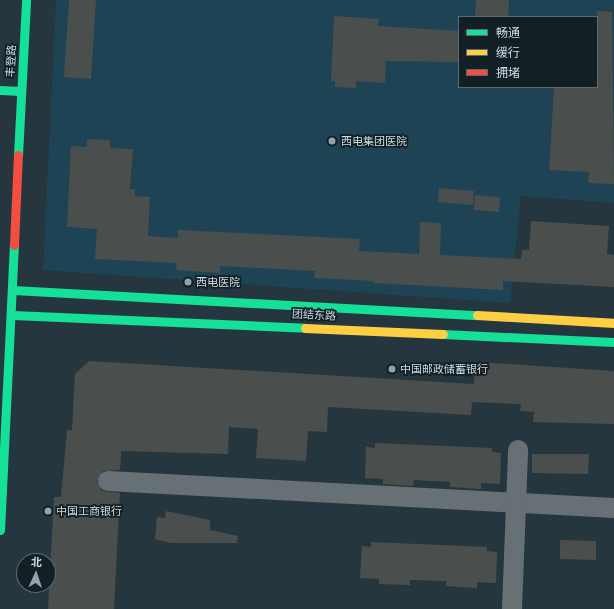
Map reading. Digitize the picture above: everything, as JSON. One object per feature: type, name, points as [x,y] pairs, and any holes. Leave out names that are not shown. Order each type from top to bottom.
[{"type":"street","name":"丰登路","points":[[0,530],[13,315],[26,0]]},
{"type":"street","points":[[0,90],[22,91]]},
{"type":"street","points":[[14,290],[614,323]]},
{"type":"street","name":"团结东路","points":[[13,315],[614,342]]},
{"type":"street","points":[[512,609],[513,501],[518,450]]},
{"type":"street","points":[[108,481],[513,501],[614,508]]},
{"type":"shaded area","name":"西电集团医院","points":[[56,0],[614,0],[614,203],[521,196],[510,303],[43,270]]},
{"type":"building","points":[[69,0],[96,0],[91,79],[64,77]]},
{"type":"building","points":[[476,0],[509,0],[508,16],[475,16]]},
{"type":"building","points":[[597,11],[612,12],[614,184],[588,183],[589,172],[549,170],[554,88],[598,88]]},
{"type":"building","points":[[334,16],[379,19],[378,26],[458,31],[458,62],[386,61],[385,83],[356,81],[356,88],[335,87],[335,81],[331,81]]},
{"type":"building","points":[[87,139],[110,140],[110,148],[133,149],[130,189],[135,189],[135,196],[150,197],[148,236],[178,238],[178,230],[360,239],[359,251],[419,254],[420,222],[441,223],[440,255],[521,259],[522,250],[529,250],[531,221],[609,226],[607,254],[614,255],[614,287],[503,281],[503,290],[373,283],[374,281],[314,278],[315,271],[220,266],[220,273],[176,270],[177,263],[95,259],[97,229],[67,227],[71,146],[87,147]]},
{"type":"building","points":[[439,188],[474,191],[473,205],[438,202]]},
{"type":"building","points":[[475,195],[500,197],[499,212],[474,210]]},
{"type":"building","points":[[89,361],[474,384],[476,362],[614,371],[614,424],[533,422],[534,412],[520,411],[521,404],[472,402],[471,415],[328,407],[327,432],[308,431],[306,461],[256,458],[258,429],[229,427],[228,454],[121,451],[120,470],[103,471],[97,481],[102,491],[120,493],[114,609],[48,609],[49,593],[56,593],[56,553],[51,553],[54,497],[61,497],[67,430],[72,430],[75,374]]},
{"type":"building","points":[[375,443],[492,448],[492,452],[501,453],[500,484],[481,483],[481,489],[450,487],[450,482],[414,480],[413,486],[383,484],[383,479],[365,478],[366,447],[375,448]]},
{"type":"building","points":[[532,454],[589,454],[588,474],[532,473]]},
{"type":"building","points":[[166,511],[210,520],[210,530],[238,536],[237,543],[171,543],[155,539],[157,517],[165,518]]},
{"type":"building","points":[[560,540],[596,541],[596,560],[560,559]]},
{"type":"building","points":[[371,542],[487,547],[487,551],[497,552],[496,583],[477,582],[477,588],[446,586],[446,581],[410,580],[410,585],[379,584],[379,579],[360,578],[362,546],[371,547]]},
{"type":"traffic: fast","points":[[18,155],[26,0]]},
{"type":"traffic: fast","points":[[0,90],[21,91]]},
{"type":"traffic: fast","points":[[0,530],[14,245]]},
{"type":"traffic: fast","points":[[13,290],[477,315]]},
{"type":"traffic: fast","points":[[13,315],[305,328]]},
{"type":"traffic: fast","points":[[443,334],[614,342]]},
{"type":"traffic: slow","points":[[477,315],[614,323]]},
{"type":"traffic: slow","points":[[305,328],[443,334]]},
{"type":"traffic: jam","points":[[14,245],[18,155]]},
{"type":"place","name":"西电集团医院","points":[[332,141]]},
{"type":"place","name":"西电医院","points":[[188,282]]},
{"type":"place","name":"中国邮政储蓄银行","points":[[392,369]]},
{"type":"place","name":"中国工商银行","points":[[48,511]]}]
